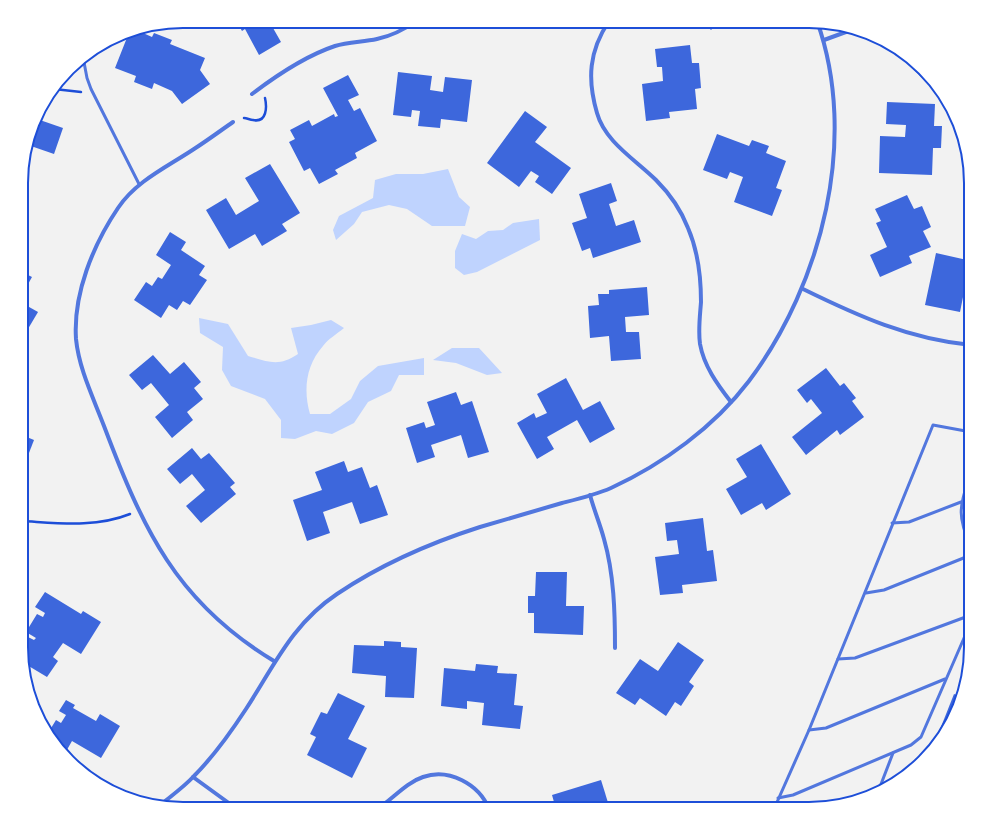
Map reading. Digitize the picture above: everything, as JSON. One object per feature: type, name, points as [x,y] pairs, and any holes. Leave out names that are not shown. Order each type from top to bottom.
[{"type":"street","points":[[252,94],[299,63],[322,51],[336,46],[378,38],[395,33],[404,28]]},
{"type":"street","points":[[604,28],[593,52],[591,86],[597,115],[607,132],[620,148],[656,180],[669,195],[682,214],[696,250],[700,274],[700,344],[705,362],[731,402]]},
{"type":"street","points":[[165,801],[193,777],[218,748],[246,710],[274,661],[295,631],[334,596],[366,576],[430,545],[478,528],[590,495],[625,480],[677,449],[703,429],[731,402],[748,382],[788,320],[803,289],[822,229],[832,165],[834,115],[832,81],[824,40],[820,28]]},
{"type":"street","points":[[824,40],[845,32]]},
{"type":"street","points":[[233,122],[139,184],[118,209],[93,254],[80,299],[76,339],[85,378],[138,511],[162,555],[196,598],[246,644],[274,661]]},
{"type":"street","points":[[803,289],[852,314],[891,329],[929,339],[964,345]]},
{"type":"street","points":[[590,495],[604,540],[609,564],[615,618],[615,648]]},
{"type":"street","points":[[386,802],[413,782],[423,777],[438,774],[454,776],[468,783],[480,792],[485,802]]},
{"type":"street","points":[[193,777],[227,802]]},
{"type":"lane","points":[[84,64],[91,89],[139,184]]},
{"type":"lane","points":[[777,802],[810,730],[892,523],[933,425],[964,431]]},
{"type":"lane","points":[[964,493],[961,502],[960,517],[964,528]]},
{"type":"lane","points":[[892,523],[909,522],[961,502]]},
{"type":"lane","points":[[865,594],[884,590],[964,558]]},
{"type":"lane","points":[[838,659],[856,658],[964,618]]},
{"type":"lane","points":[[778,798],[793,795],[893,753],[911,745],[922,737],[945,679],[964,637]]},
{"type":"lane","points":[[810,730],[826,728],[945,679]]},
{"type":"lane","points":[[881,784],[893,753]]},
{"type":"path","points":[[60,90],[81,92],[91,89]]},
{"type":"path","points":[[242,118],[255,121],[260,120],[265,115]]},
{"type":"path","points":[[28,521],[68,524],[99,522],[116,520],[138,511]]},
{"type":"water","points":[[448,169],[459,197],[470,207],[465,226],[432,226],[407,209],[389,205],[362,212],[354,224],[336,240],[333,230],[339,216],[373,198],[375,180],[396,174],[423,174]]},
{"type":"water","points":[[539,219],[540,240],[477,272],[464,275],[455,268],[455,251],[462,234],[476,239],[488,231],[503,230],[513,223]]},
{"type":"water","points":[[199,318],[228,324],[248,356],[274,362],[285,361],[298,354],[291,328],[331,320],[344,328],[325,343],[313,361],[307,387],[310,414],[330,414],[351,399],[360,381],[378,366],[424,358],[424,375],[399,375],[391,391],[368,402],[354,423],[332,434],[316,431],[295,439],[281,438],[281,420],[265,399],[231,386],[222,370],[223,347],[200,333]]},
{"type":"water","points":[[452,348],[479,348],[502,373],[487,375],[456,363],[433,360]]},
{"type":"building","points":[[240,28],[273,28],[281,42],[259,55],[245,29],[242,31]]},
{"type":"building","points":[[143,33],[152,37],[154,33],[172,40],[170,44],[205,58],[200,70],[210,84],[182,104],[172,91],[154,83],[152,89],[134,82],[136,76],[115,68],[126,39]]},
{"type":"building","points":[[690,45],[692,63],[699,63],[701,88],[695,89],[697,109],[669,112],[670,118],[646,121],[642,84],[663,81],[662,67],[657,67],[655,49]]},
{"type":"building","points":[[908,64],[919,73],[929,85]]},
{"type":"building","points":[[398,72],[432,76],[430,90],[443,92],[445,77],[472,80],[467,122],[441,119],[440,128],[418,126],[420,111],[412,110],[411,117],[393,115]]},
{"type":"building","points":[[348,75],[359,95],[348,100],[354,111],[360,108],[377,141],[355,153],[357,158],[335,170],[338,174],[319,184],[310,168],[304,171],[289,142],[295,139],[290,130],[309,120],[312,126],[334,114],[335,117],[338,116],[323,88]]},
{"type":"building","points":[[887,102],[935,104],[934,126],[942,126],[941,148],[933,148],[932,175],[879,173],[880,136],[905,137],[906,125],[886,124]]},
{"type":"building","points":[[525,111],[547,127],[535,142],[571,168],[552,194],[535,182],[539,176],[531,171],[519,187],[487,163]]},
{"type":"building","points":[[41,121],[63,128],[54,154],[32,146]]},
{"type":"building","points":[[717,134],[749,146],[752,140],[769,146],[766,153],[786,161],[776,188],[782,190],[772,216],[734,202],[743,177],[730,172],[727,179],[703,170]]},
{"type":"building","points":[[270,164],[300,213],[282,224],[287,231],[262,246],[255,234],[229,249],[206,210],[226,198],[236,215],[259,201],[245,178]]},
{"type":"building","points":[[611,183],[617,201],[609,204],[616,226],[634,220],[641,242],[593,258],[590,248],[582,251],[572,223],[587,218],[579,194]]},
{"type":"building","points":[[907,195],[914,209],[922,206],[931,227],[923,231],[931,247],[909,256],[912,263],[880,277],[870,255],[887,247],[876,223],[881,221],[875,209]]},
{"type":"building","points":[[170,232],[186,242],[181,250],[205,266],[199,275],[207,280],[190,305],[183,301],[177,310],[169,305],[161,318],[134,300],[146,282],[152,286],[158,277],[162,279],[171,265],[156,255]]},
{"type":"building","points":[[936,253],[964,259],[964,292],[960,312],[925,305]]},
{"type":"building","points":[[28,275],[32,277],[28,284]]},
{"type":"building","points":[[647,287],[649,315],[625,317],[626,332],[639,332],[641,359],[611,361],[609,336],[590,338],[588,306],[599,305],[598,294],[609,294],[609,290]]},
{"type":"building","points":[[28,306],[38,312],[28,329]]},
{"type":"building","points":[[153,355],[170,374],[184,362],[201,382],[194,388],[203,399],[187,412],[193,420],[172,438],[155,417],[169,405],[151,383],[142,390],[129,375]]},
{"type":"building","points":[[826,368],[840,386],[844,383],[856,398],[852,401],[864,417],[840,435],[837,430],[806,455],[792,437],[822,413],[811,399],[807,403],[797,390]]},
{"type":"building","points":[[566,378],[583,410],[600,401],[615,429],[590,443],[577,420],[547,437],[554,449],[537,459],[517,423],[534,413],[536,418],[547,413],[537,394]]},
{"type":"building","points":[[456,392],[461,405],[472,401],[489,452],[468,458],[461,435],[431,445],[435,457],[417,463],[406,428],[424,422],[426,428],[435,425],[427,402]]},
{"type":"building","points":[[28,438],[34,440],[28,456]]},
{"type":"building","points":[[761,444],[791,494],[766,510],[762,503],[741,515],[726,489],[747,477],[736,459]]},
{"type":"building","points":[[192,448],[201,459],[209,453],[235,483],[230,487],[236,494],[201,523],[186,506],[205,490],[192,474],[180,484],[167,469]]},
{"type":"building","points":[[344,461],[348,472],[362,467],[370,488],[377,485],[388,515],[360,524],[352,502],[323,512],[330,533],[307,541],[293,500],[322,490],[315,472]]},
{"type":"building","points":[[703,518],[707,551],[713,550],[717,581],[682,585],[683,593],[660,595],[655,557],[679,554],[677,540],[667,541],[665,523]]},
{"type":"building","points":[[536,572],[567,572],[566,606],[584,606],[583,635],[534,633],[534,613],[528,613],[528,596],[535,596]]},
{"type":"building","points":[[45,592],[81,614],[83,611],[101,622],[81,654],[63,643],[53,657],[58,661],[47,677],[29,666],[28,637],[34,640],[36,638],[28,633],[28,629],[37,614],[43,617],[45,613],[35,607]]},
{"type":"building","points":[[384,641],[401,642],[401,647],[417,648],[414,698],[385,697],[386,676],[352,673],[354,645],[384,646]]},
{"type":"building","points":[[678,642],[704,660],[689,682],[694,686],[681,706],[675,702],[666,716],[640,698],[635,705],[616,693],[640,659],[658,671]]},
{"type":"building","points":[[476,664],[498,666],[497,673],[517,674],[514,705],[523,706],[520,729],[482,725],[484,703],[467,701],[467,709],[441,706],[444,668],[475,671]]},
{"type":"building","points":[[338,693],[365,706],[348,739],[367,748],[352,778],[307,755],[316,737],[310,734],[321,712],[327,714]]},
{"type":"building","points":[[954,694],[957,695],[948,716],[939,731]]},
{"type":"building","points":[[66,700],[75,705],[73,708],[96,721],[100,714],[120,726],[101,758],[72,741],[67,750],[51,728],[56,720],[61,723],[66,715],[59,711]]},
{"type":"building","points":[[601,780],[608,802],[554,802],[552,795]]}]
